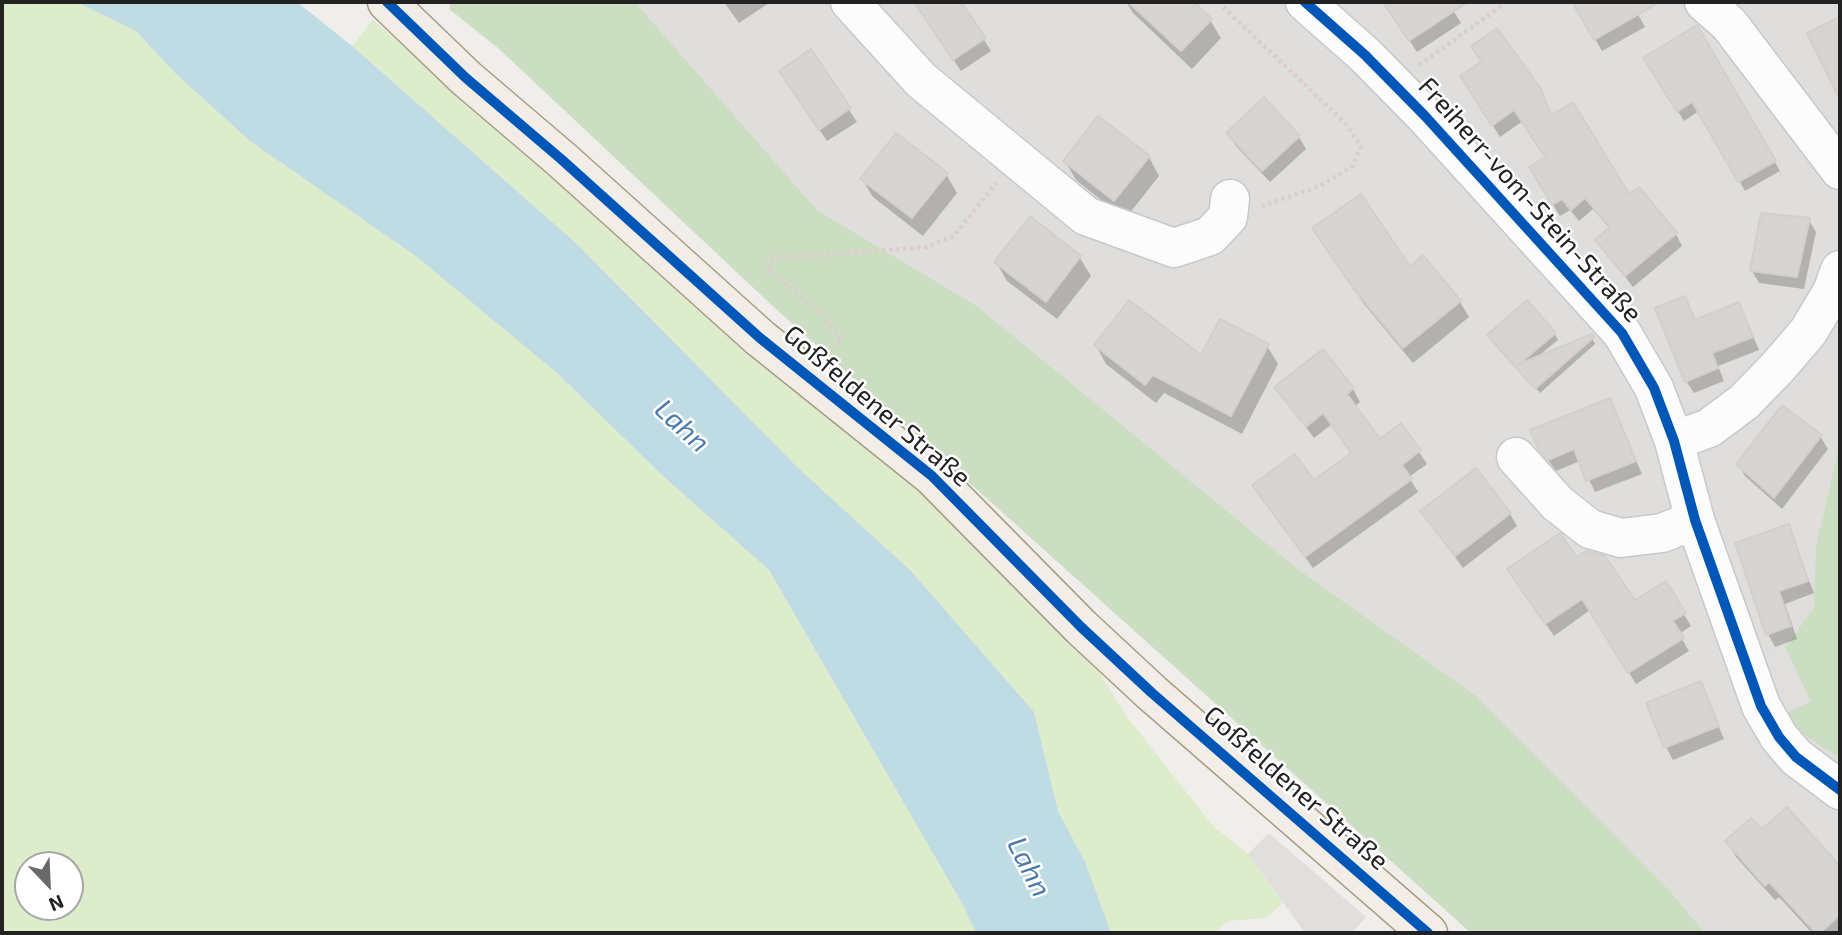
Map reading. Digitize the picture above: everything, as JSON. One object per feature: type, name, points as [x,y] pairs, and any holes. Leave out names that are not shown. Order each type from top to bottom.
[{"type":"main road","name":"Goßfeldener Straße","points":[[387,2],[466,78],[561,159],[760,338],[932,476],[1081,627],[1152,693],[1428,933]]},
{"type":"street","points":[[850,2],[921,80],[1086,216],[1174,248],[1210,236],[1229,208]]},
{"type":"street","name":"Freiherr-vom-Stein-Straße","points":[[1305,2],[1366,55],[1622,333],[1654,388],[1674,441],[1695,520],[1761,706],[1779,737],[1796,757],[1840,790]]},
{"type":"street","points":[[1704,2],[1728,24],[1840,170]]},
{"type":"street","points":[[1674,441],[1709,428],[1744,402],[1808,332],[1832,292],[1840,270]]},
{"type":"street","points":[[1516,457],[1557,503],[1590,529],[1621,538],[1662,533],[1695,520]]},
{"type":"path","points":[[1393,84],[1507,2]]},
{"type":"path","points":[[1223,7],[1345,123],[1361,146],[1353,166],[1320,186],[1229,208]]},
{"type":"path","points":[[821,348],[842,340],[821,313],[767,269],[773,258],[927,247],[954,236],[1016,158]]},
{"type":"shaded area","points":[[635,2],[1840,2],[1840,933],[1705,933],[1671,892],[1475,695],[1298,569],[977,306],[817,210]]},
{"type":"shaded area","points":[[1785,647],[1811,702],[1783,714],[1758,660]]},
{"type":"shaded area","points":[[1269,833],[1366,917],[1352,933],[1305,933],[1248,854]]},
{"type":"green space","points":[[2,2],[76,2],[136,31],[176,74],[250,141],[417,257],[557,373],[663,476],[769,570],[963,905],[976,933],[2,933]]},
{"type":"green space","points":[[451,2],[635,2],[817,210],[977,306],[1298,569],[1475,695],[1671,892],[1705,933],[1471,933],[778,311],[498,48],[449,9]]},
{"type":"green space","points":[[373,20],[641,244],[1025,580],[1071,628],[1128,718],[1213,826],[1248,854],[1283,903],[1266,918],[1228,921],[1213,933],[1111,933],[1085,862],[1058,811],[1034,712],[911,571],[796,466],[577,244],[352,46]]},
{"type":"green space","points":[[1840,442],[1840,758],[1806,736],[1783,714],[1811,702],[1785,647],[1814,608],[1816,548]]},
{"type":"water","name":"Lahn","points":[[76,2],[297,2],[352,46],[577,244],[796,466],[911,571],[1034,712],[1058,811],[1085,862],[1111,933],[976,933],[963,905],[769,570],[663,476],[557,373],[417,257],[250,141],[176,74],[136,31]]},
{"type":"building","points":[[914,2],[961,2],[986,38],[953,60]]},
{"type":"building","points":[[1128,2],[1194,2],[1212,19],[1181,51]]},
{"type":"building","points":[[1383,2],[1468,2],[1409,41]]},
{"type":"building","points":[[1572,2],[1660,2],[1594,40]]},
{"type":"building","points":[[1840,17],[1840,100],[1807,33]]},
{"type":"building","points":[[1697,25],[1776,161],[1738,182],[1692,102],[1677,112],[1643,58]]},
{"type":"building","points":[[1497,28],[1541,89],[1551,115],[1573,102],[1629,194],[1639,187],[1677,233],[1625,276],[1595,240],[1610,227],[1585,198],[1571,210],[1562,199],[1552,205],[1529,167],[1545,157],[1514,110],[1492,126],[1460,76],[1481,62],[1471,46]]},
{"type":"building","points":[[811,49],[851,108],[819,130],[779,71]]},
{"type":"building","points":[[1264,97],[1300,136],[1262,171],[1226,133]]},
{"type":"building","points":[[1098,116],[1150,156],[1114,201],[1063,161]]},
{"type":"building","points":[[896,133],[948,173],[912,218],[860,179]]},
{"type":"building","points":[[1361,194],[1410,266],[1423,255],[1461,301],[1403,348],[1353,288],[1312,228]]},
{"type":"building","points":[[1761,213],[1810,218],[1797,277],[1750,271]]},
{"type":"building","points":[[1030,216],[1081,256],[1046,302],[994,262]]},
{"type":"building","points":[[1685,296],[1695,320],[1739,302],[1753,337],[1712,353],[1718,368],[1685,382],[1655,308]]},
{"type":"building","points":[[1129,300],[1201,355],[1220,319],[1269,344],[1231,416],[1153,375],[1145,385],[1094,345]]},
{"type":"building","points":[[1527,300],[1556,333],[1519,364],[1592,334],[1594,337],[1535,389],[1487,335]]},
{"type":"building","points":[[1323,349],[1354,388],[1347,394],[1380,439],[1401,423],[1421,450],[1402,465],[1412,479],[1305,557],[1252,485],[1295,454],[1314,480],[1351,453],[1323,413],[1306,427],[1274,387]]},
{"type":"building","points":[[1610,398],[1636,461],[1586,481],[1574,449],[1548,460],[1538,448],[1530,430]]},
{"type":"building","points":[[1782,405],[1822,435],[1774,498],[1736,464]]},
{"type":"building","points":[[1476,468],[1511,513],[1455,556],[1420,511]]},
{"type":"building","points":[[1789,524],[1808,581],[1779,591],[1791,626],[1766,635],[1735,543]]},
{"type":"building","points":[[1560,533],[1577,557],[1586,551],[1605,556],[1635,600],[1666,581],[1686,613],[1673,621],[1684,638],[1628,673],[1582,599],[1545,624],[1507,569]]},
{"type":"building","points":[[1701,681],[1719,726],[1664,748],[1646,703]]},
{"type":"building","points":[[1787,807],[1840,866],[1840,915],[1820,933],[1816,933],[1769,882],[1765,886],[1725,841],[1751,818],[1762,829]]},
{"type":"cycle path","points":[[387,2],[466,78],[561,159],[760,338],[932,476],[1081,627],[1152,693],[1428,933]]},
{"type":"cycle path","points":[[1305,2],[1365,55],[1425,116],[1622,333],[1654,388],[1674,441],[1695,520],[1761,706],[1779,737],[1796,757],[1840,790]]}]
